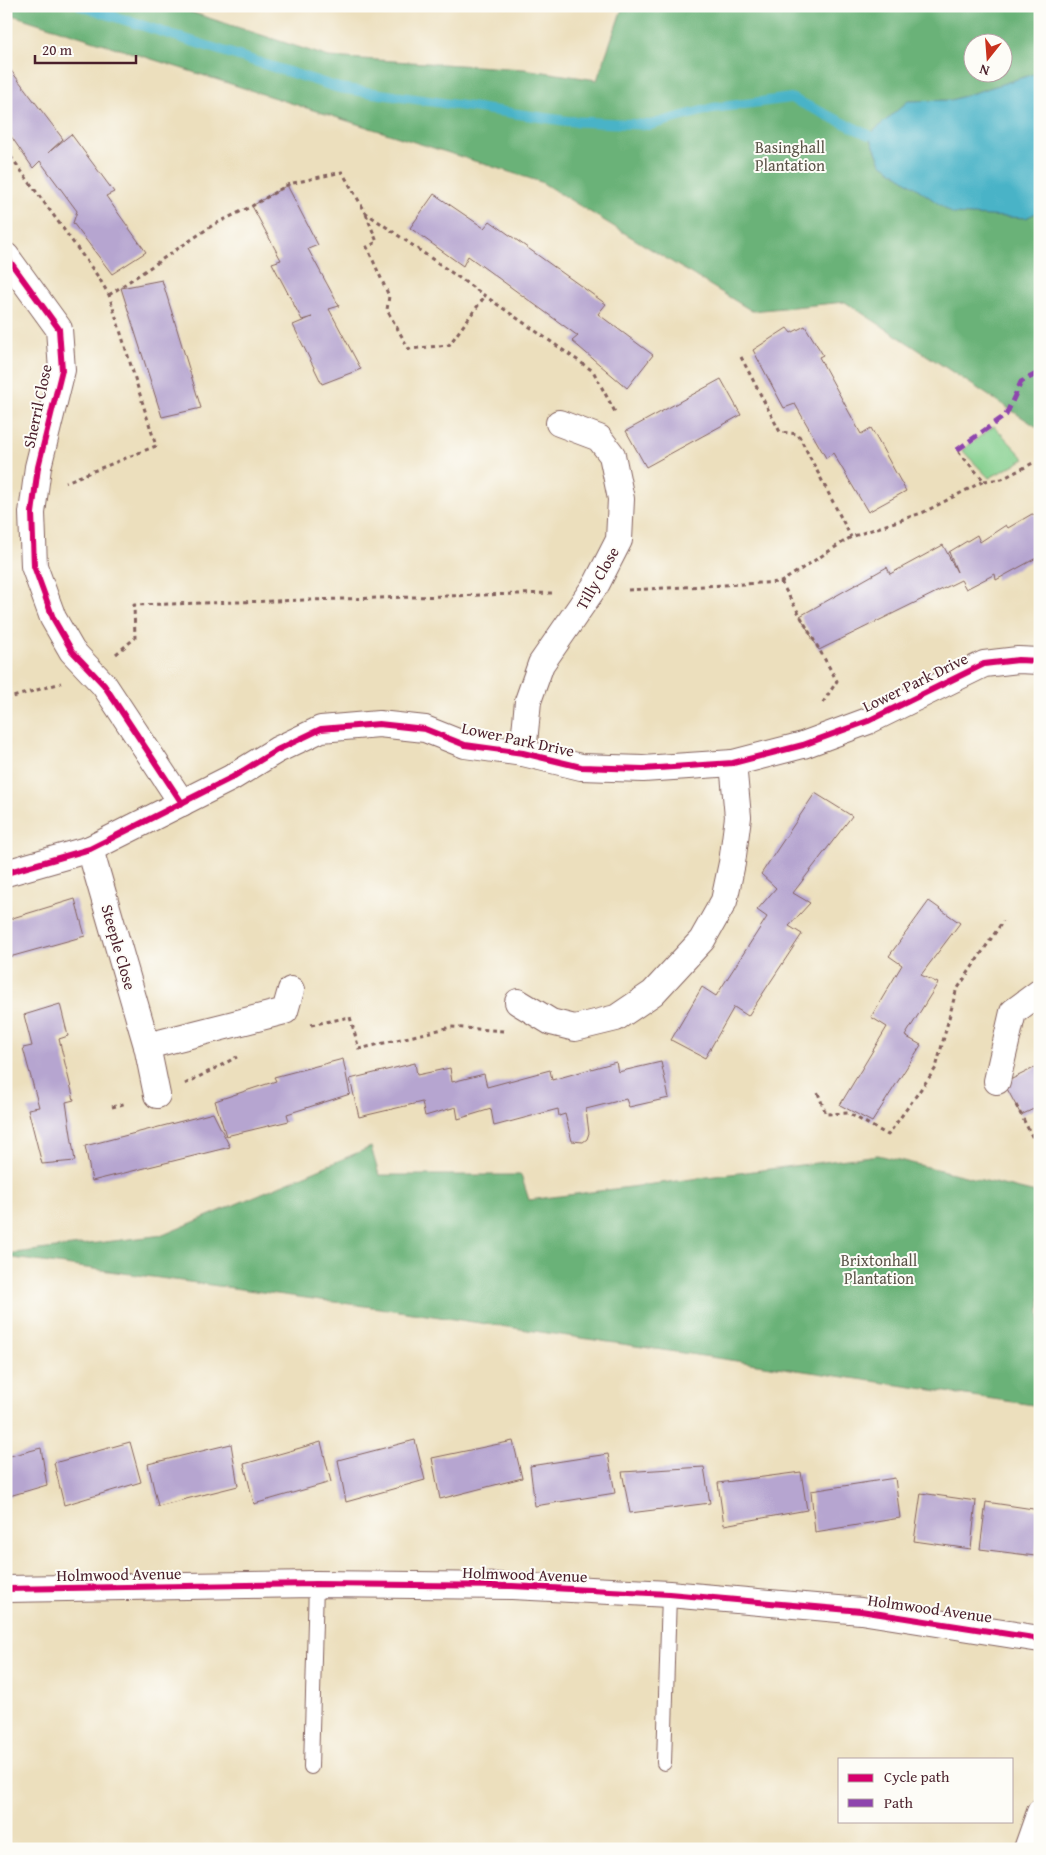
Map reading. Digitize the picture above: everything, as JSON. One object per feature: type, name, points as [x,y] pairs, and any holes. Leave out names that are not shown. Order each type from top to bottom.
[{"type":"street","name":"Sherril Close","points":[[6,256],[59,329],[62,370],[38,467],[32,513],[34,566],[53,618],[72,650],[104,685],[182,803]]},
{"type":"street","points":[[559,423],[599,438]]},
{"type":"street","name":"Tilly Close","points":[[523,753],[528,701],[541,664],[591,592],[619,540],[621,499],[612,455],[599,438]]},
{"type":"street","name":"Lower Park Drive","points":[[6,873],[90,849],[231,778],[277,750],[320,729],[379,724],[425,729],[464,745],[523,753],[581,766],[643,769],[733,763],[792,748],[868,721],[984,664],[1018,660],[1040,661]]},
{"type":"street","points":[[518,1002],[551,1022],[575,1028],[616,1018],[652,993],[702,940],[724,901],[732,863],[738,817],[733,763]]},
{"type":"street","name":"Steeple Close","points":[[90,849],[147,1046],[157,1095]]},
{"type":"street","points":[[998,1076],[1013,1012],[1040,992]]},
{"type":"street","points":[[147,1046],[288,1001]]},
{"type":"street","name":"Holmwood Avenue","points":[[6,1589],[316,1584],[512,1586],[669,1594],[861,1611],[1040,1639]]},
{"type":"street","points":[[1027,1849],[1040,1812]]},
{"type":"lane","points":[[310,1767],[316,1584]]},
{"type":"lane","points":[[664,1763],[669,1594]]},
{"type":"path","points":[[6,150],[100,278],[109,296],[156,446],[34,495]]},
{"type":"path","points":[[109,296],[213,226],[289,184],[342,172],[366,213],[377,242],[367,247],[389,296],[387,310],[409,349],[449,345],[485,296]]},
{"type":"path","points":[[366,213],[593,371],[621,422],[599,438]]},
{"type":"path","points":[[741,357],[780,432],[798,434],[851,537]]},
{"type":"path","points":[[957,450],[984,481]]},
{"type":"path","points":[[6,699],[94,674],[135,638],[134,604],[591,592],[780,582],[851,537],[924,512],[984,481],[1002,479],[1033,463],[1040,464]]},
{"type":"path","points":[[780,582],[837,681],[792,748]]},
{"type":"path","points":[[818,1093],[826,1114],[848,1113],[888,1135],[936,1068],[956,991],[1003,921]]},
{"type":"path","points":[[288,1001],[313,1026],[350,1017],[359,1049],[451,1027],[506,1031]]},
{"type":"path","points":[[112,1107],[174,1090],[240,1056]]},
{"type":"path","points":[[998,1076],[1040,1152]]},
{"type":"green space","name":"Basinghall Plantation","points":[[6,6],[172,6],[329,57],[524,69],[597,80],[623,6],[1040,6],[1040,429],[845,302],[752,311],[541,182],[6,13]]},
{"type":"green space","points":[[994,426],[1025,459],[989,478],[962,450]]},
{"type":"green space","name":"Brixtonhall Plantation","points":[[371,1147],[379,1175],[521,1175],[529,1200],[878,1155],[1040,1194],[1040,1406],[379,1308],[6,1257],[6,1254],[163,1235]]},
{"type":"water","points":[[1040,72],[1040,211],[1026,218],[953,214],[881,163],[869,135],[908,101],[951,100],[1008,82],[1014,82],[1014,80]]},
{"type":"building","points":[[6,64],[63,139],[48,153],[71,134],[114,192],[106,196],[146,252],[112,274],[73,223],[77,211],[40,161],[33,168],[6,129]]},
{"type":"building","points":[[289,184],[288,187],[318,245],[308,249],[339,306],[329,309],[361,369],[322,384],[293,325],[312,317],[302,320],[272,263],[281,260],[252,206]]},
{"type":"building","points":[[434,194],[484,228],[490,221],[606,304],[598,314],[653,355],[627,388],[572,341],[578,336],[468,256],[463,266],[410,228]]},
{"type":"building","points":[[162,280],[201,408],[162,417],[121,288]]},
{"type":"building","points":[[805,326],[823,355],[819,357],[861,434],[871,428],[906,491],[868,512],[833,453],[826,458],[795,404],[784,408],[753,350],[787,328],[791,333]]},
{"type":"building","points":[[721,379],[741,415],[646,467],[626,431]]},
{"type":"building","points":[[1032,514],[1040,516],[1040,556],[996,580],[995,574],[966,589],[961,580],[819,650],[800,616],[887,567],[890,574],[943,545],[957,572],[949,552],[977,535],[980,542],[1006,525],[1008,528]]},
{"type":"building","points":[[815,793],[852,816],[793,893],[810,903],[789,926],[802,934],[748,1016],[734,1007],[705,1058],[671,1040],[702,987],[716,996],[767,917],[757,910],[776,888],[761,874]]},
{"type":"building","points":[[75,899],[85,936],[6,958],[6,920]]},
{"type":"building","points":[[929,901],[960,923],[921,975],[938,983],[905,1036],[921,1045],[872,1122],[840,1105],[887,1027],[871,1017],[902,965],[889,956]]},
{"type":"building","points":[[60,1004],[68,1036],[59,1039],[74,1100],[66,1102],[75,1161],[42,1164],[28,1109],[39,1107],[23,1048],[32,1046],[24,1015]]},
{"type":"building","points":[[343,1059],[350,1094],[287,1114],[289,1121],[226,1136],[215,1101],[276,1081],[274,1077]]},
{"type":"building","points":[[616,1062],[618,1072],[661,1062],[669,1098],[629,1107],[626,1099],[586,1109],[589,1133],[587,1139],[583,1142],[572,1141],[565,1114],[559,1116],[558,1109],[494,1126],[491,1109],[458,1119],[456,1107],[425,1116],[422,1102],[359,1117],[350,1079],[415,1063],[417,1075],[450,1068],[452,1082],[484,1074],[487,1087],[550,1070],[552,1080]]},
{"type":"building","points":[[1040,1065],[1040,1106],[1021,1115],[1004,1083]]},
{"type":"building","points":[[213,1113],[230,1147],[92,1181],[85,1146]]},
{"type":"building","points":[[415,1440],[425,1480],[346,1502],[338,1460]]},
{"type":"building","points":[[513,1441],[522,1478],[440,1499],[432,1458]]},
{"type":"building","points":[[130,1442],[141,1482],[64,1505],[54,1463]]},
{"type":"building","points":[[321,1442],[331,1482],[254,1504],[244,1464]]},
{"type":"building","points":[[231,1444],[238,1486],[158,1506],[148,1464]]},
{"type":"building","points":[[41,1448],[47,1485],[6,1497],[6,1457]]},
{"type":"building","points":[[608,1454],[615,1493],[535,1506],[530,1466]]},
{"type":"building","points":[[704,1467],[710,1503],[630,1513],[622,1472]]},
{"type":"building","points":[[801,1472],[807,1510],[724,1525],[718,1483]]},
{"type":"building","points":[[895,1478],[900,1518],[815,1532],[811,1491]]},
{"type":"building","points":[[921,1493],[976,1501],[971,1549],[914,1541]]},
{"type":"building","points":[[986,1502],[1040,1510],[1040,1525],[1035,1556],[980,1549]]},
{"type":"waterway","points":[[81,6],[339,88],[567,121],[650,125],[713,108],[791,98],[869,135]]},
{"type":"marked path","points":[[957,450],[1006,415],[1021,382],[1040,372]]},
{"type":"cycle path","points":[[6,256],[59,329],[62,370],[38,467],[32,513],[34,566],[53,618],[72,651],[104,685],[182,803]]},
{"type":"cycle path","points":[[6,873],[90,849],[231,778],[277,750],[321,729],[379,724],[425,729],[465,745],[523,753],[581,767],[643,769],[733,763],[803,745],[868,721],[984,664],[1018,660],[1040,661]]},
{"type":"cycle path","points":[[6,1589],[316,1584],[512,1586],[669,1594],[861,1611],[1040,1639]]}]
